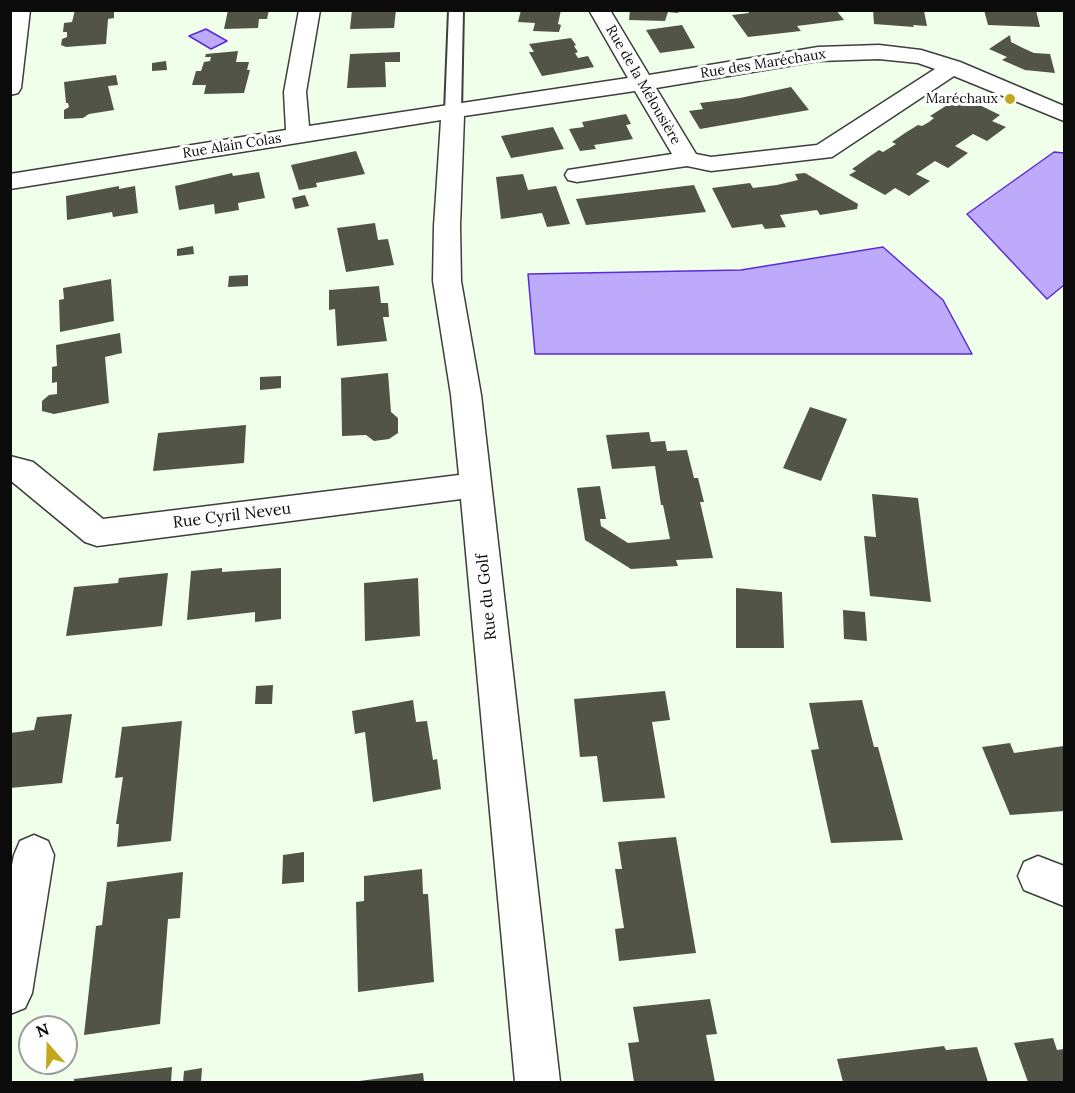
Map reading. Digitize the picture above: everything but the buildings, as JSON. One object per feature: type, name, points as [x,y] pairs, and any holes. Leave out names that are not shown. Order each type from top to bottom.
[{"type":"street","points":[[10,88],[20,10]]},
{"type":"street","points":[[298,135],[295,92],[310,10]]},
{"type":"street","name":"Rue de la Mélousière","points":[[599,10],[687,159]]},
{"type":"street","name":"Rue des Maréchaux","points":[[453,112],[643,84],[818,54],[879,52],[921,57],[952,67],[1065,114]]},
{"type":"street","name":"Rue de la Mélousière","points":[[577,175],[687,159],[711,164],[823,152],[952,67]]},
{"type":"street","name":"Rue Alain Colas","points":[[10,182],[453,112]]},
{"type":"street","name":"Rue du Golf","points":[[453,112],[447,226],[447,281],[466,395],[538,1083]]},
{"type":"street","name":"Rue Cyril Neveu","points":[[10,468],[22,470],[97,533],[476,485]]},
{"type":"street","points":[[10,993],[34,855]]},
{"type":"lane","points":[[453,112],[456,10]]},
{"type":"shaded area","points":[[206,29],[227,41],[211,49],[189,36]]},
{"type":"shaded area","points":[[1054,152],[1064,153],[1064,285],[1047,299],[967,214]]},
{"type":"shaded area","points":[[883,247],[943,300],[972,354],[535,354],[528,274],[741,270]]},
{"type":"place","name":"Maréchaux","points":[[1010,99]]}]
